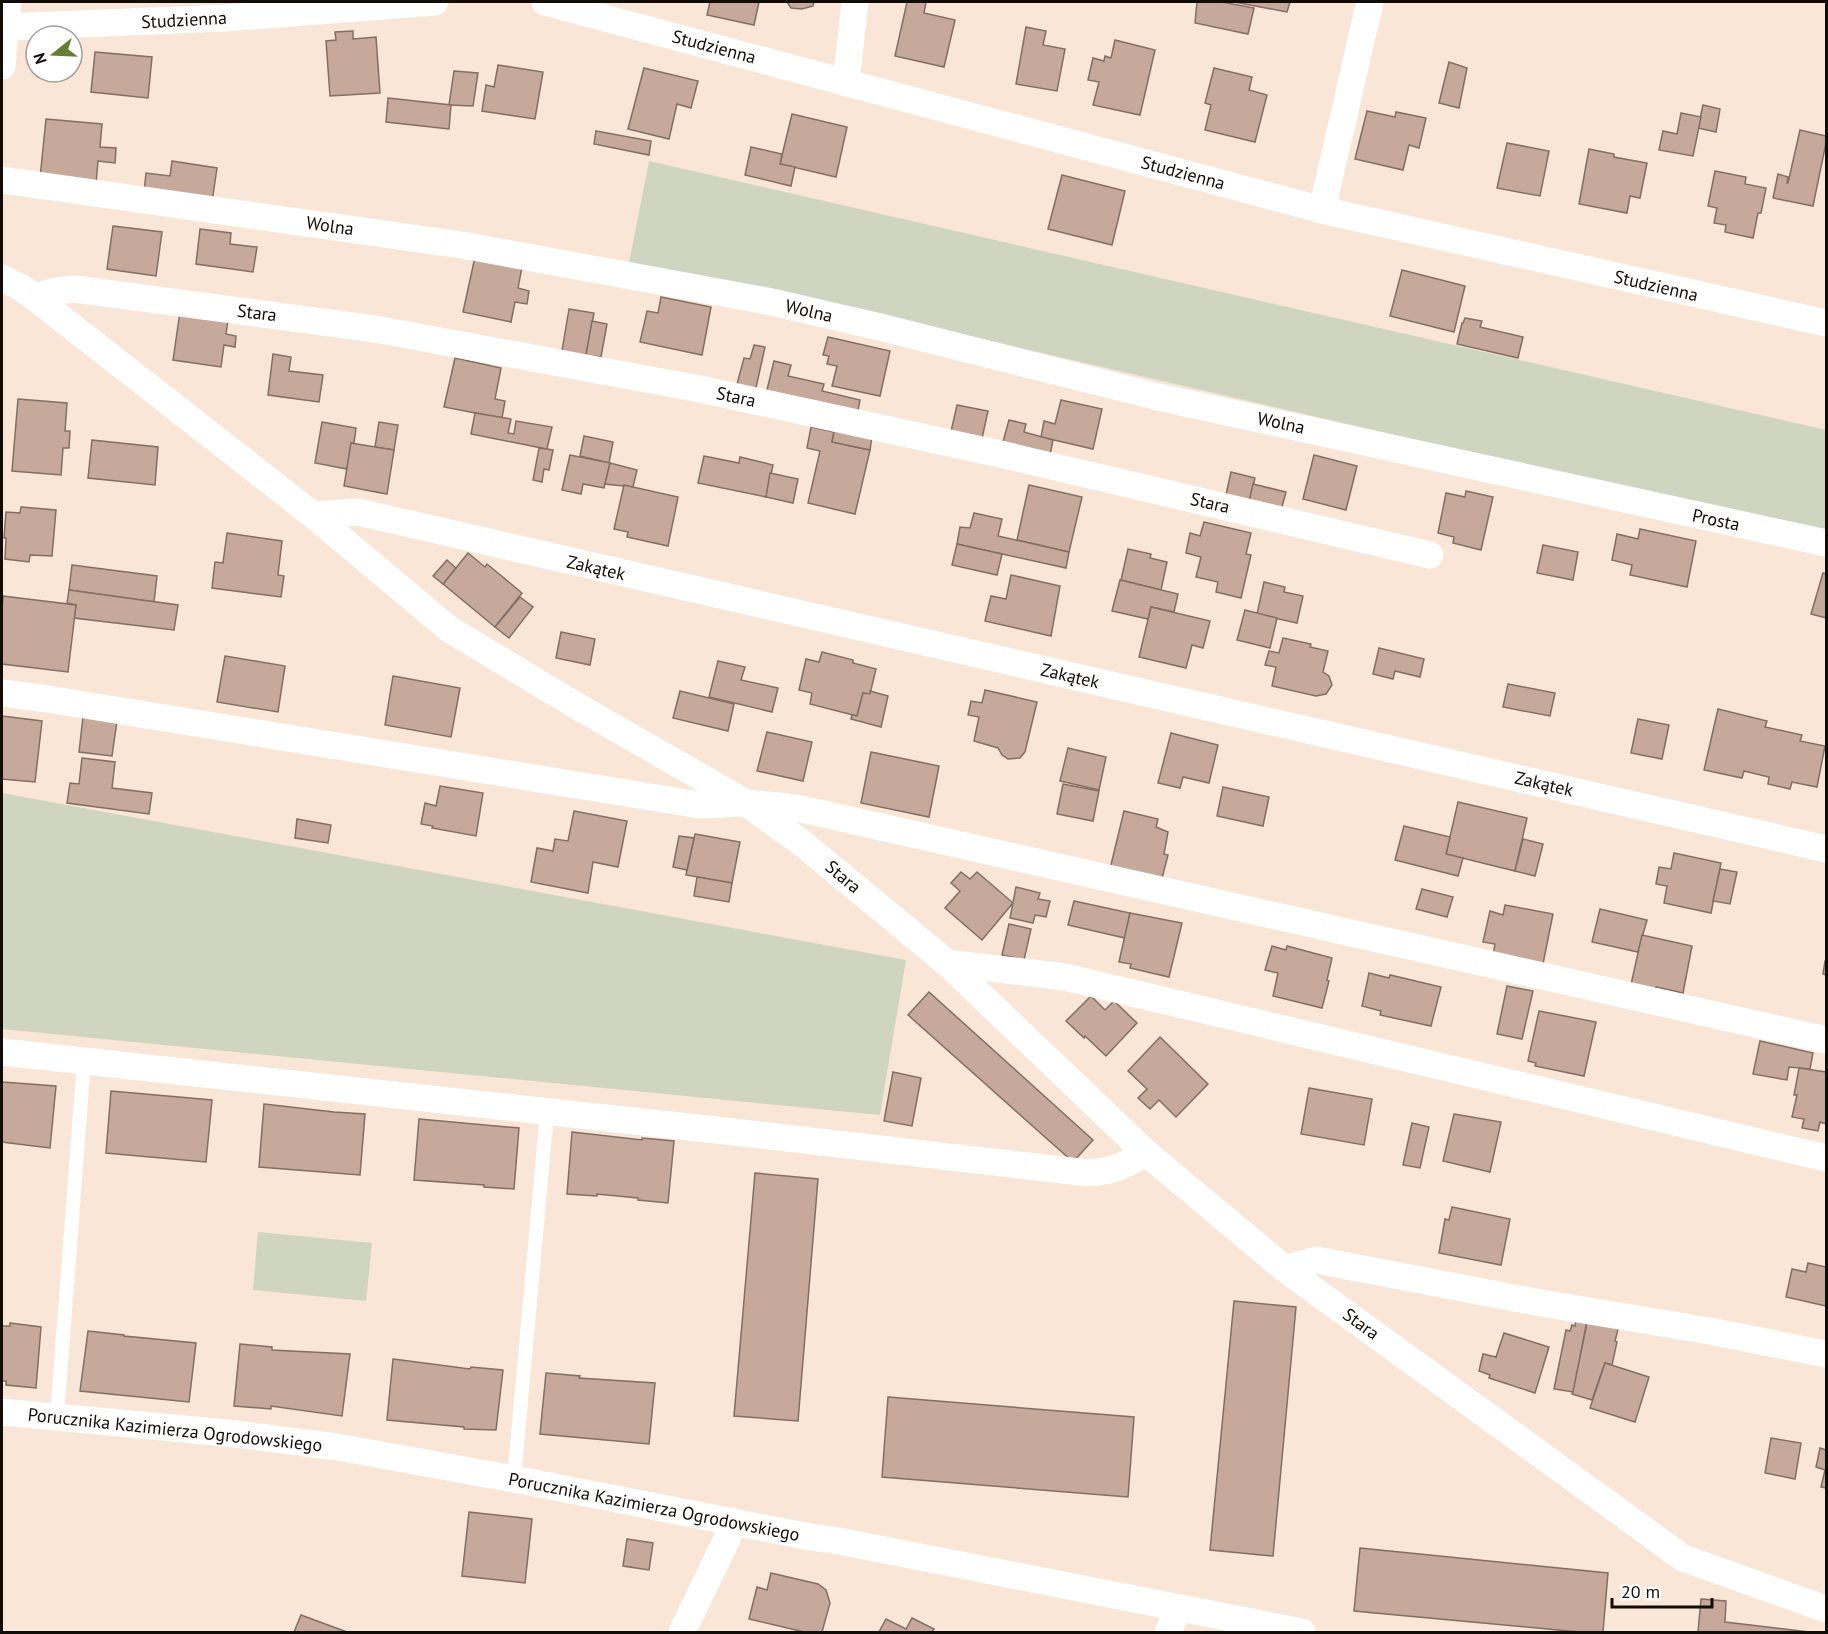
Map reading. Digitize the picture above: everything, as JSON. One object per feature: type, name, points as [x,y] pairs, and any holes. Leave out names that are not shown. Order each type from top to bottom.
[{"type":"street","name":"Studzienna","points":[[7,14],[226,18],[435,2]]},
{"type":"street","name":"Studzienna","points":[[546,2],[1323,210],[1827,323]]},
{"type":"street","points":[[846,83],[855,2]]},
{"type":"street","points":[[1323,210],[1370,2]]},
{"type":"street","points":[[2,66],[7,14]]},
{"type":"street","name":"Wolna","points":[[2,180],[462,245],[767,301],[1158,397],[1605,496]]},
{"type":"street","name":"Stara","points":[[2,278],[34,297],[313,515],[448,628],[746,803],[802,843],[947,963],[1146,1152],[1285,1269],[1683,1558],[1827,1609]]},
{"type":"street","name":"Stara","points":[[34,297],[75,289],[375,329],[700,389],[1000,454],[1430,555]]},
{"type":"street","name":"Prosta","points":[[1605,496],[1827,543]]},
{"type":"street","name":"Zakątek","points":[[313,515],[358,512],[1827,849]]},
{"type":"street","points":[[2,693],[700,806],[746,803],[808,811],[1827,1040]]},
{"type":"street","points":[[947,963],[1065,977],[1827,1158]]},
{"type":"street","points":[[2,1052],[1088,1173],[1111,1172],[1146,1152]]},
{"type":"street","points":[[1285,1269],[1316,1260],[1541,1303],[1710,1330],[1827,1354]]},
{"type":"street","name":"Porucznika Kazimierza Ogrodowskiego","points":[[2,1412],[227,1433],[326,1445],[839,1541],[1173,1621],[1302,1632]]},
{"type":"street","points":[[682,1632],[727,1539],[732,1521]]},
{"type":"lane","points":[[57,1416],[84,1061]]},
{"type":"lane","points":[[514,1479],[547,1112]]},
{"type":"green space","points":[[649,161],[1826,430],[1826,530],[1489,457],[836,305],[628,268]]},
{"type":"green space","points":[[2,793],[906,960],[880,1115],[2,1029]]},
{"type":"green space","points":[[258,1232],[372,1243],[366,1301],[253,1290]]},
{"type":"building","points":[[710,2],[759,2],[754,25],[707,15]]},
{"type":"building","points":[[787,2],[814,2],[813,6],[802,9],[791,8]]},
{"type":"building","points":[[907,2],[926,2],[924,13],[955,20],[944,67],[895,56]]},
{"type":"building","points":[[1197,2],[1222,2],[1254,8],[1248,34],[1195,23]]},
{"type":"building","points":[[1234,2],[1290,2],[1287,12]]},
{"type":"building","points":[[1026,27],[1046,31],[1043,45],[1065,49],[1057,91],[1016,84]]},
{"type":"building","points":[[353,31],[353,39],[376,37],[380,93],[330,96],[326,41],[336,40],[335,32]]},
{"type":"building","points":[[1115,40],[1155,50],[1140,115],[1093,105],[1099,82],[1088,80],[1093,58],[1104,61],[1105,56],[1111,58]]},
{"type":"building","points":[[95,52],[152,57],[148,98],[91,92]]},
{"type":"building","points":[[1449,62],[1467,68],[1459,108],[1439,103]]},
{"type":"building","points":[[498,65],[543,72],[535,119],[482,111],[486,85],[494,87]]},
{"type":"building","points":[[644,68],[698,81],[691,108],[677,104],[669,139],[628,129]]},
{"type":"building","points":[[1214,68],[1252,77],[1249,90],[1267,95],[1255,142],[1205,130],[1211,105],[1205,103]]},
{"type":"building","points":[[454,71],[478,73],[473,106],[449,105]]},
{"type":"building","points":[[388,98],[451,105],[449,129],[386,122]]},
{"type":"building","points":[[1703,105],[1720,109],[1716,132],[1698,128]]},
{"type":"building","points":[[1367,111],[1395,117],[1396,112],[1426,118],[1419,148],[1409,145],[1403,170],[1355,159]]},
{"type":"building","points":[[1681,113],[1701,117],[1693,156],[1659,150],[1663,131],[1677,134]]},
{"type":"building","points":[[792,114],[847,127],[836,177],[780,164]]},
{"type":"building","points":[[46,119],[102,124],[100,147],[116,148],[115,163],[98,161],[96,184],[40,178]]},
{"type":"building","points":[[1800,130],[1826,136],[1813,206],[1773,198],[1778,174],[1788,177],[1788,183]]},
{"type":"building","points":[[596,131],[651,141],[649,155],[594,144]]},
{"type":"building","points":[[1507,143],[1549,151],[1540,196],[1497,188]]},
{"type":"building","points":[[751,147],[782,154],[780,164],[795,167],[791,186],[745,175]]},
{"type":"building","points":[[1589,149],[1614,154],[1614,157],[1647,163],[1640,198],[1630,196],[1627,213],[1579,204]]},
{"type":"building","points":[[172,161],[217,168],[212,202],[144,192],[146,173],[170,176]]},
{"type":"building","points":[[1715,171],[1746,177],[1745,184],[1766,188],[1753,238],[1725,232],[1726,225],[1714,223],[1717,208],[1708,206]]},
{"type":"building","points":[[1062,175],[1125,191],[1112,245],[1048,229]]},
{"type":"building","points":[[113,226],[162,232],[156,276],[107,269]]},
{"type":"building","points":[[200,229],[231,233],[230,244],[257,247],[253,272],[196,264]]},
{"type":"building","points":[[475,257],[522,267],[518,288],[529,291],[527,304],[515,302],[511,322],[463,312]]},
{"type":"building","points":[[1402,270],[1465,286],[1454,332],[1390,316]]},
{"type":"building","points":[[661,297],[711,307],[702,355],[640,342],[647,311],[658,313]]},
{"type":"building","points":[[569,309],[594,313],[586,355],[562,351]]},
{"type":"building","points":[[180,312],[228,320],[226,334],[236,336],[235,347],[224,345],[221,367],[173,360]]},
{"type":"building","points":[[1465,318],[1482,321],[1480,327],[1523,337],[1518,358],[1457,344]]},
{"type":"building","points":[[592,321],[607,324],[601,357],[586,355]]},
{"type":"building","points":[[828,337],[890,351],[880,396],[832,386],[837,366],[827,364],[829,356],[823,355]]},
{"type":"building","points":[[754,345],[765,347],[755,392],[736,388],[744,358],[750,359]]},
{"type":"building","points":[[273,354],[291,357],[289,371],[323,375],[319,402],[268,395]]},
{"type":"building","points":[[455,358],[501,368],[495,399],[505,401],[502,418],[444,407]]},
{"type":"building","points":[[774,361],[791,365],[788,376],[824,384],[822,391],[860,400],[857,415],[766,394]]},
{"type":"building","points":[[18,399],[67,403],[65,431],[70,431],[69,448],[63,448],[61,475],[12,471]]},
{"type":"building","points":[[1061,400],[1102,409],[1093,449],[1041,437],[1044,421],[1055,424]]},
{"type":"building","points":[[957,405],[988,411],[981,443],[950,436]]},
{"type":"building","points":[[475,413],[511,419],[508,433],[514,434],[516,421],[552,427],[547,449],[471,434]]},
{"type":"building","points":[[1009,420],[1026,424],[1024,432],[1053,440],[1049,460],[1001,449]]},
{"type":"building","points":[[322,422],[356,428],[347,469],[315,463]]},
{"type":"building","points":[[379,422],[398,425],[394,450],[375,447]]},
{"type":"building","points":[[811,427],[834,432],[832,442],[870,450],[855,514],[808,503],[820,451],[807,448]]},
{"type":"building","points":[[831,431],[872,436],[870,450],[832,442],[834,432]]},
{"type":"building","points":[[584,436],[613,442],[609,463],[580,456]]},
{"type":"building","points":[[92,440],[158,447],[155,485],[88,478]]},
{"type":"building","points":[[351,443],[394,450],[387,494],[344,486]]},
{"type":"building","points":[[539,448],[553,450],[549,470],[544,469],[542,482],[533,480]]},
{"type":"building","points":[[570,455],[610,463],[604,488],[583,484],[581,494],[562,490]]},
{"type":"building","points":[[1314,455],[1357,466],[1346,510],[1303,499]]},
{"type":"building","points":[[704,456],[739,463],[740,457],[773,465],[766,497],[698,483]]},
{"type":"building","points":[[610,463],[637,470],[633,487],[605,484]]},
{"type":"building","points":[[1231,472],[1255,478],[1248,509],[1224,504]]},
{"type":"building","points":[[770,473],[798,479],[793,503],[766,497]]},
{"type":"building","points":[[1253,484],[1286,492],[1279,518],[1247,511]]},
{"type":"building","points":[[624,485],[678,497],[668,546],[627,537],[628,532],[614,529]]},
{"type":"building","points":[[1029,485],[1082,497],[1069,552],[1017,540]]},
{"type":"building","points":[[1466,491],[1493,497],[1481,550],[1453,543],[1454,537],[1438,533],[1446,493],[1465,497]]},
{"type":"building","points":[[21,507],[56,510],[52,556],[30,555],[29,562],[5,559],[6,512],[20,513]]},
{"type":"building","points":[[974,513],[1002,519],[998,536],[1069,552],[1066,568],[957,544],[960,527],[970,528]]},
{"type":"building","points":[[1204,522],[1251,533],[1246,554],[1251,555],[1241,598],[1216,592],[1218,582],[1196,577],[1201,557],[1186,553],[1190,533],[1200,536]]},
{"type":"building","points":[[1640,529],[1696,541],[1687,587],[1630,575],[1632,565],[1612,560],[1617,534],[1638,539]]},
{"type":"building","points":[[227,533],[282,541],[278,575],[284,576],[281,597],[212,588],[215,562],[223,563]]},
{"type":"building","points":[[957,544],[1002,554],[997,575],[952,565]]},
{"type":"building","points":[[1543,545],[1578,552],[1573,580],[1537,573]]},
{"type":"building","points":[[1128,549],[1151,554],[1150,558],[1167,562],[1161,590],[1121,580]]},
{"type":"building","points":[[468,553],[485,567],[487,564],[522,593],[495,627],[443,584]]},
{"type":"building","points":[[447,560],[456,568],[443,584],[433,576]]},
{"type":"building","points":[[72,565],[157,576],[154,602],[69,590]]},
{"type":"building","points":[[1823,573],[1826,574],[1826,618],[1811,614]]},
{"type":"building","points":[[1011,575],[1060,586],[1051,636],[985,621],[991,596],[1006,599]]},
{"type":"building","points":[[1120,580],[1178,594],[1174,612],[1151,607],[1148,619],[1112,611]]},
{"type":"building","points":[[1264,582],[1285,587],[1284,592],[1303,596],[1297,623],[1257,614]]},
{"type":"building","points":[[69,590],[178,605],[174,630],[74,618],[76,605],[67,603]]},
{"type":"building","points":[[3,596],[76,605],[68,672],[2,664]]},
{"type":"building","points":[[520,597],[533,607],[509,638],[495,627]]},
{"type":"building","points":[[1151,607],[1210,621],[1203,648],[1192,645],[1186,668],[1139,657]]},
{"type":"building","points":[[1245,610],[1277,618],[1270,648],[1237,640]]},
{"type":"building","points":[[561,632],[595,639],[590,665],[556,658]]},
{"type":"building","points":[[1283,638],[1311,644],[1310,647],[1328,651],[1323,672],[1329,676],[1332,685],[1326,694],[1316,696],[1272,686],[1276,667],[1265,665],[1269,651],[1279,653]]},
{"type":"building","points":[[1379,648],[1424,659],[1420,677],[1395,671],[1393,679],[1373,674]]},
{"type":"building","points":[[822,652],[876,669],[870,694],[863,693],[857,716],[810,704],[812,693],[799,690],[806,659],[819,662]]},
{"type":"building","points":[[225,656],[285,666],[278,712],[217,702]]},
{"type":"building","points":[[718,661],[745,667],[741,680],[778,688],[772,712],[709,697]]},
{"type":"building","points":[[393,676],[460,688],[451,737],[385,725]]},
{"type":"building","points":[[1508,684],[1555,693],[1550,716],[1503,707]]},
{"type":"building","points":[[985,690],[1037,702],[1025,752],[1020,758],[1008,759],[998,748],[974,741],[979,717],[968,715],[971,701],[982,703]]},
{"type":"building","points":[[680,691],[734,704],[728,731],[673,718]]},
{"type":"building","points":[[870,691],[888,696],[881,727],[851,719],[852,715],[857,716],[863,693],[870,694]]},
{"type":"building","points":[[1718,709],[1767,721],[1765,727],[1802,735],[1800,741],[1825,746],[1817,787],[1792,782],[1790,789],[1768,784],[1769,777],[1744,771],[1742,778],[1704,770]]},
{"type":"building","points":[[2,716],[42,721],[35,782],[2,779]]},
{"type":"building","points":[[83,717],[117,721],[112,756],[79,752]]},
{"type":"building","points":[[1638,719],[1669,725],[1662,759],[1631,753]]},
{"type":"building","points":[[767,732],[812,742],[803,781],[757,771]]},
{"type":"building","points":[[1171,733],[1218,745],[1209,783],[1183,777],[1180,788],[1158,783]]},
{"type":"building","points":[[1068,748],[1106,757],[1099,790],[1060,781]]},
{"type":"building","points":[[871,752],[939,766],[929,817],[861,803]]},
{"type":"building","points":[[82,758],[115,762],[112,788],[152,793],[149,814],[67,803],[70,783],[79,784]]},
{"type":"building","points":[[1063,784],[1099,791],[1093,821],[1057,814]]},
{"type":"building","points":[[440,786],[483,793],[476,836],[421,824],[425,803],[436,806]]},
{"type":"building","points":[[1223,787],[1269,797],[1263,826],[1217,816]]},
{"type":"building","points":[[1458,802],[1527,818],[1515,871],[1446,854]]},
{"type":"building","points":[[574,811],[627,821],[618,867],[593,862],[588,893],[531,882],[537,848],[553,851],[555,839],[568,841]]},
{"type":"building","points":[[1124,811],[1158,819],[1156,827],[1168,832],[1164,854],[1168,855],[1161,882],[1110,869]]},
{"type":"building","points":[[297,819],[331,825],[328,843],[295,838]]},
{"type":"building","points":[[1404,826],[1450,837],[1446,854],[1463,858],[1458,876],[1395,860]]},
{"type":"building","points":[[695,834],[740,842],[732,883],[686,875]]},
{"type":"building","points":[[679,836],[694,838],[687,870],[673,867]]},
{"type":"building","points":[[1523,839],[1543,844],[1535,876],[1515,871]]},
{"type":"building","points":[[1674,853],[1721,863],[1711,913],[1664,903],[1667,886],[1656,884],[1659,867],[1671,869]]},
{"type":"building","points":[[1720,869],[1737,872],[1730,904],[1713,901]]},
{"type":"building","points":[[961,872],[970,879],[977,872],[1013,903],[982,940],[945,908],[960,891],[951,883]]},
{"type":"building","points":[[697,877],[732,883],[729,902],[694,896]]},
{"type":"building","points":[[1016,887],[1040,893],[1038,899],[1050,901],[1046,917],[1035,915],[1033,923],[1010,918]]},
{"type":"building","points":[[1422,889],[1453,897],[1447,917],[1416,909]]},
{"type":"building","points":[[1074,901],[1130,913],[1125,938],[1068,925]]},
{"type":"building","points":[[1505,905],[1553,914],[1543,964],[1493,956],[1495,944],[1483,942],[1490,911],[1503,915]]},
{"type":"building","points":[[1600,909],[1647,920],[1638,952],[1592,942]]},
{"type":"building","points":[[1130,913],[1182,923],[1169,977],[1130,968],[1131,964],[1119,962]]},
{"type":"building","points":[[1009,924],[1031,929],[1024,960],[1002,955]]},
{"type":"building","points":[[1642,935],[1692,946],[1683,993],[1656,987],[1654,995],[1630,989]]},
{"type":"building","points":[[1272,946],[1286,950],[1287,946],[1332,958],[1322,1008],[1273,996],[1278,973],[1265,970]]},
{"type":"building","points":[[1826,961],[1826,975],[1823,974]]},
{"type":"building","points":[[1369,973],[1389,978],[1390,975],[1441,987],[1431,1026],[1380,1015],[1381,1011],[1362,1006]]},
{"type":"building","points":[[1507,986],[1533,991],[1522,1039],[1497,1034]]},
{"type":"building","points":[[929,992],[1093,1140],[1073,1162],[908,1015]]},
{"type":"building","points":[[1091,996],[1105,1010],[1114,1001],[1137,1023],[1106,1056],[1066,1021]]},
{"type":"building","points":[[1539,1011],[1596,1022],[1584,1076],[1535,1066],[1536,1063],[1528,1061]]},
{"type":"building","points":[[1160,1037],[1208,1084],[1176,1117],[1159,1100],[1150,1109],[1138,1098],[1147,1089],[1128,1071]]},
{"type":"building","points":[[1760,1041],[1813,1053],[1810,1069],[1789,1067],[1787,1080],[1753,1074]]},
{"type":"building","points":[[1799,1068],[1826,1072],[1826,1124],[1820,1122],[1818,1131],[1802,1128],[1804,1119],[1792,1117],[1797,1095],[1794,1095]]},
{"type":"building","points":[[893,1072],[921,1078],[912,1126],[884,1121]]},
{"type":"building","points":[[2,1082],[56,1086],[50,1148],[2,1142]]},
{"type":"building","points":[[1309,1088],[1372,1099],[1364,1145],[1301,1134]]},
{"type":"building","points":[[111,1091],[212,1100],[206,1162],[106,1153]]},
{"type":"building","points":[[264,1104],[365,1114],[360,1175],[259,1167]]},
{"type":"building","points":[[1454,1114],[1501,1122],[1490,1172],[1443,1161]]},
{"type":"building","points":[[419,1119],[519,1128],[514,1189],[414,1180]]},
{"type":"building","points":[[1412,1123],[1429,1127],[1420,1168],[1403,1165]]},
{"type":"building","points":[[572,1132],[642,1140],[642,1138],[674,1141],[668,1203],[597,1194],[597,1196],[567,1194]]},
{"type":"building","points":[[755,1173],[818,1179],[798,1421],[734,1416]]},
{"type":"building","points":[[1452,1207],[1510,1219],[1501,1265],[1439,1253],[1445,1219],[1449,1220]]},
{"type":"building","points":[[1808,1263],[1826,1267],[1826,1306],[1786,1297],[1792,1269],[1806,1272]]},
{"type":"building","points":[[1234,1301],[1296,1307],[1273,1556],[1210,1550]]},
{"type":"building","points":[[1588,1318],[1619,1325],[1612,1365],[1605,1363],[1592,1400],[1572,1394]]},
{"type":"building","points":[[1576,1319],[1587,1321],[1573,1392],[1554,1389],[1566,1330],[1570,1331],[1572,1325],[1575,1326]]},
{"type":"building","points":[[10,1323],[41,1327],[36,1388],[6,1385],[6,1381],[2,1381],[2,1326],[10,1326]]},
{"type":"building","points":[[88,1331],[196,1343],[189,1402],[80,1391]]},
{"type":"building","points":[[1504,1333],[1549,1347],[1535,1393],[1489,1378],[1490,1375],[1479,1371],[1483,1354],[1496,1357]]},
{"type":"building","points":[[240,1344],[272,1347],[272,1350],[350,1354],[342,1416],[271,1406],[271,1409],[234,1406]]},
{"type":"building","points":[[393,1359],[470,1369],[471,1367],[503,1370],[496,1430],[464,1429],[464,1427],[387,1420]]},
{"type":"building","points":[[1605,1363],[1649,1377],[1635,1422],[1590,1408]]},
{"type":"building","points":[[546,1373],[580,1376],[579,1378],[655,1383],[649,1444],[540,1434]]},
{"type":"building","points":[[888,1397],[1134,1417],[1128,1497],[882,1477]]},
{"type":"building","points":[[1771,1438],[1801,1443],[1795,1479],[1765,1473]]},
{"type":"building","points":[[1820,1448],[1826,1450],[1826,1488],[1821,1487],[1825,1470],[1816,1467]]},
{"type":"building","points":[[469,1512],[532,1519],[525,1583],[462,1576]]},
{"type":"building","points":[[627,1539],[653,1543],[649,1570],[623,1566]]},
{"type":"building","points":[[1360,1548],[1608,1573],[1603,1632],[1579,1632],[1354,1611]]},
{"type":"building","points":[[771,1573],[818,1584],[826,1590],[830,1603],[822,1632],[804,1632],[749,1619],[757,1587],[767,1590]]},
{"type":"building","points":[[1701,1599],[1726,1601],[1725,1622],[1809,1632],[1698,1632]]},
{"type":"building","points":[[301,1615],[347,1632],[294,1632]]},
{"type":"building","points":[[912,1618],[934,1629],[932,1632],[879,1632],[886,1619],[906,1629]]}]
